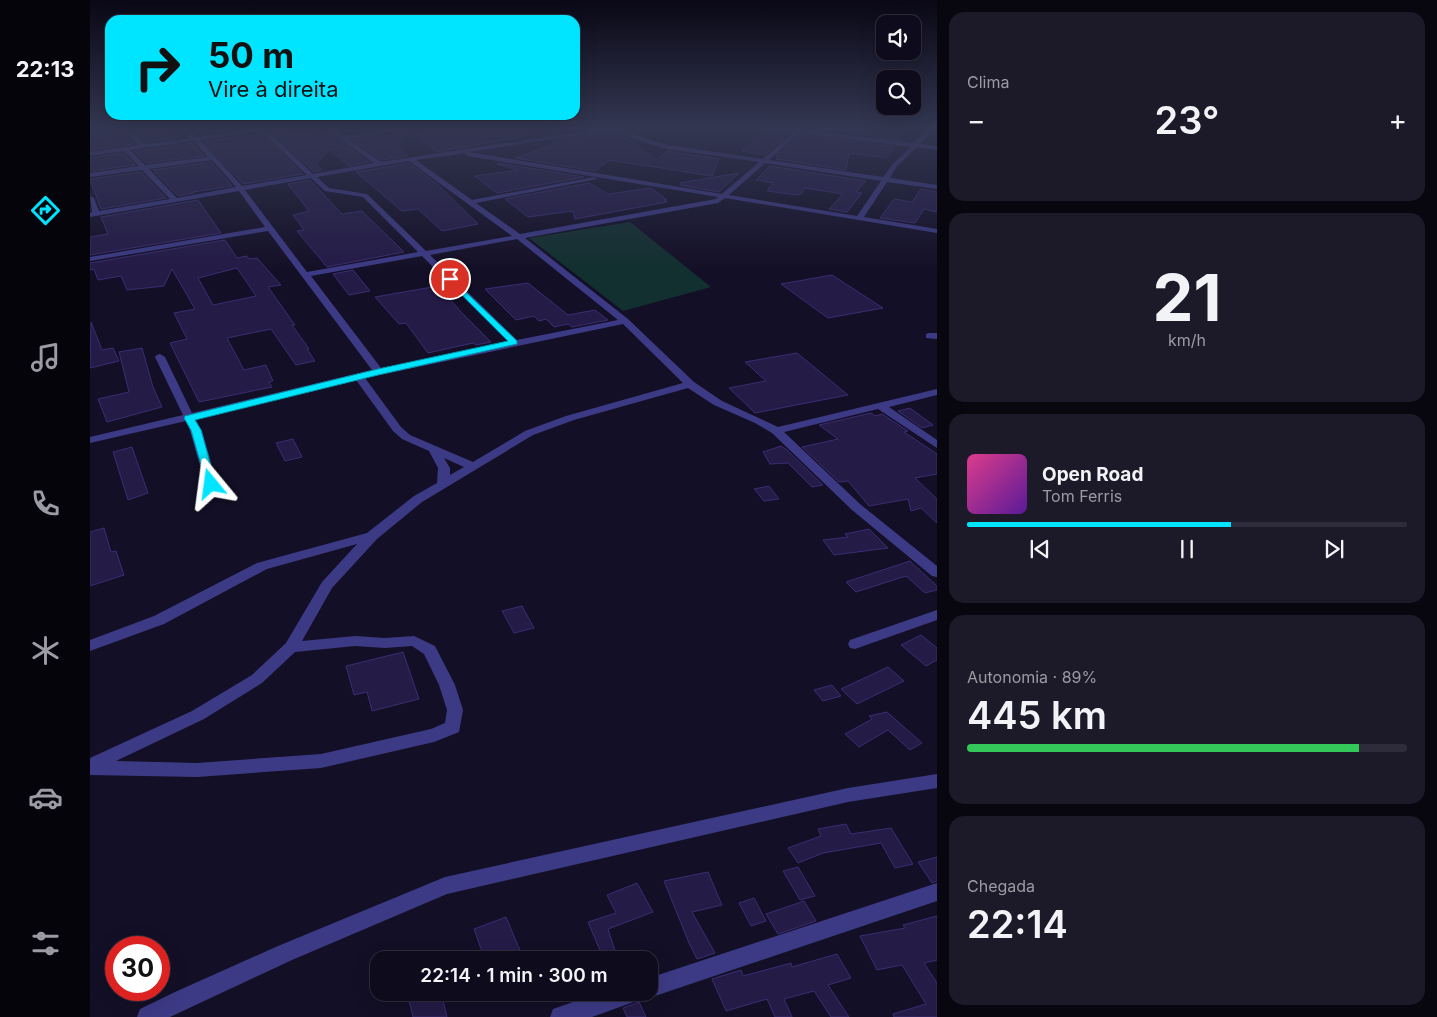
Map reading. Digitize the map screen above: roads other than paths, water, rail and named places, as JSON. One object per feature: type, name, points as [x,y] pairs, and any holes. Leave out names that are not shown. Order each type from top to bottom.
[{"type":"street","points":[[150,175],[176,201]]},
{"type":"street","points":[[229,175],[271,228],[304,275],[378,372]]},
{"type":"street","points":[[90,198],[93,214],[315,175]]},
{"type":"street","points":[[433,175],[519,238],[625,321],[690,384],[718,403],[759,421],[776,432],[856,507],[937,573]]},
{"type":"street","points":[[588,175],[725,196],[937,232]]},
{"type":"street","points":[[304,275],[707,204],[718,201],[748,175]]},
{"type":"street","points":[[857,175],[937,187]]},
{"type":"street","points":[[859,218],[888,175]]},
{"type":"street","points":[[312,176],[327,190],[365,195],[514,343]]},
{"type":"street","points":[[471,202],[602,178]]},
{"type":"street","points":[[90,259],[271,228]]},
{"type":"street","points":[[90,440],[378,372],[625,321]]},
{"type":"street","points":[[160,357],[196,430],[211,484]]},
{"type":"street","points":[[359,377],[397,428],[406,437],[473,466]]},
{"type":"street","points":[[90,767],[198,715],[257,679],[291,647],[327,585],[372,536],[418,499],[529,433],[570,418],[690,384]]},
{"type":"street","points":[[776,432],[937,392]]},
{"type":"street","points":[[879,405],[937,445]]},
{"type":"street","points":[[434,449],[444,468],[443,484]]},
{"type":"street","points":[[90,646],[159,620],[262,566],[372,536]]},
{"type":"street","points":[[855,644],[937,614]]},
{"type":"street","points":[[90,767],[197,770],[321,761],[434,735],[453,727],[455,710],[447,684],[430,650],[414,641],[385,643],[355,641],[291,647]]},
{"type":"street","points":[[148,1017],[182,999],[285,952],[444,886],[848,795],[937,781]]},
{"type":"street","points":[[658,985],[937,892]]},
{"type":"street","points":[[561,1017],[608,1001]]}]
